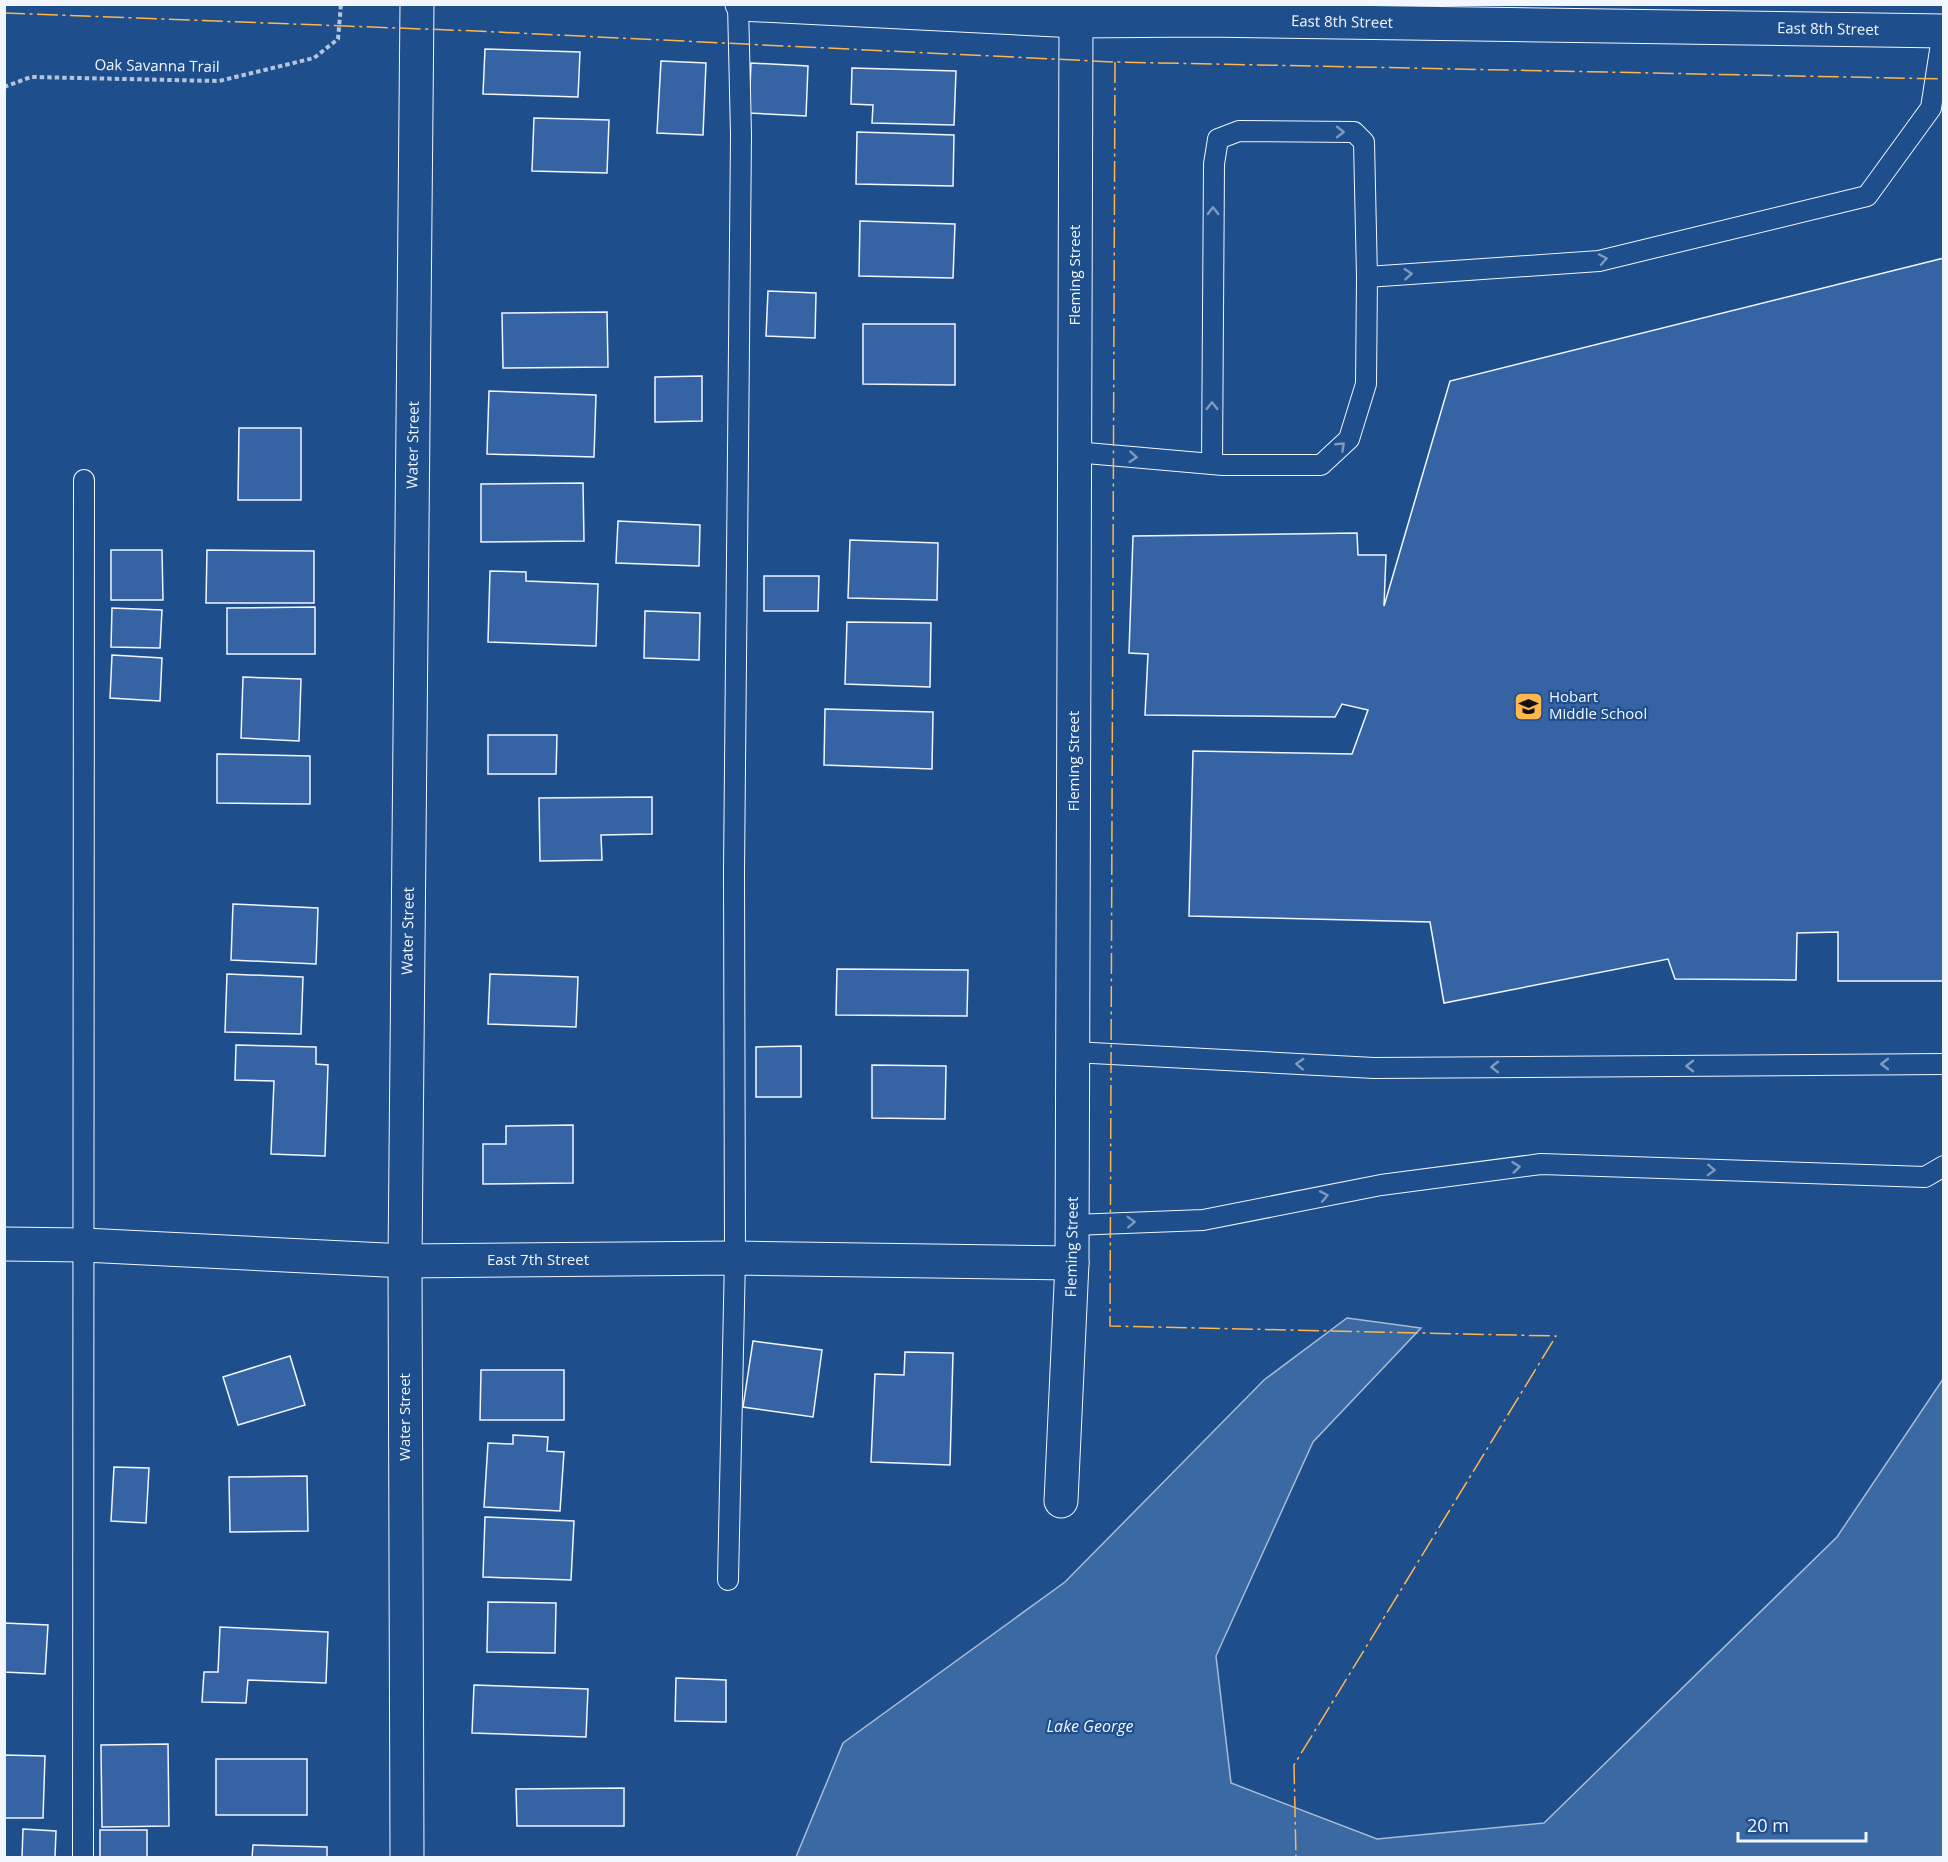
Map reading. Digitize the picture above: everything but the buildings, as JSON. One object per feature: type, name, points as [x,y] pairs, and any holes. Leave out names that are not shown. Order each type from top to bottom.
[{"type":"street","name":"Water Street","points":[[406,1857],[405,1261],[417,4]]},
{"type":"street","name":"East 8th Street","points":[[740,4],[1076,21],[1204,12],[1943,31]]},
{"type":"street","name":"Fleming Street","points":[[1061,1501],[1072,1263],[1076,21]]},
{"type":"street","name":"East 7th Street","points":[[4,1244],[84,1245],[405,1261],[735,1258],[1072,1263]]},
{"type":"lane","points":[[728,1580],[735,1258],[734,871],[741,135],[740,4]]},
{"type":"lane","points":[[1367,277],[1599,261],[1867,196],[1931,108],[1943,31]]},
{"type":"lane","points":[[1075,452],[1212,464],[1321,465],[1349,439],[1366,384],[1367,277],[1364,142],[1354,132],[1239,131],[1218,139],[1214,165],[1212,464]]},
{"type":"lane","points":[[83,1857],[84,480]]},
{"type":"lane","points":[[1073,1052],[1374,1068],[1944,1064]]},
{"type":"lane","points":[[1072,1225],[1203,1220],[1381,1185],[1541,1164],[1925,1177],[1944,1166]]},
{"type":"path","name":"Oak Savanna Trail","points":[[4,87],[31,77],[219,81],[314,58],[338,39],[341,4]]},
{"type":"water","name":"Lake George","points":[[1347,1318],[1421,1328],[1313,1442],[1216,1656],[1231,1783],[1377,1839],[1544,1823],[1837,1537],[1943,1379],[1943,1857],[796,1857],[843,1743],[1065,1582],[1264,1380]]},
{"type":"power","points":[[4,13],[476,31],[1115,62],[1944,79]]},
{"type":"power","points":[[1115,62],[1110,1326],[1556,1336],[1294,1765],[1296,1858]]},
{"type":"place","name":"Hobart Middle School","points":[[1528,706]]}]
